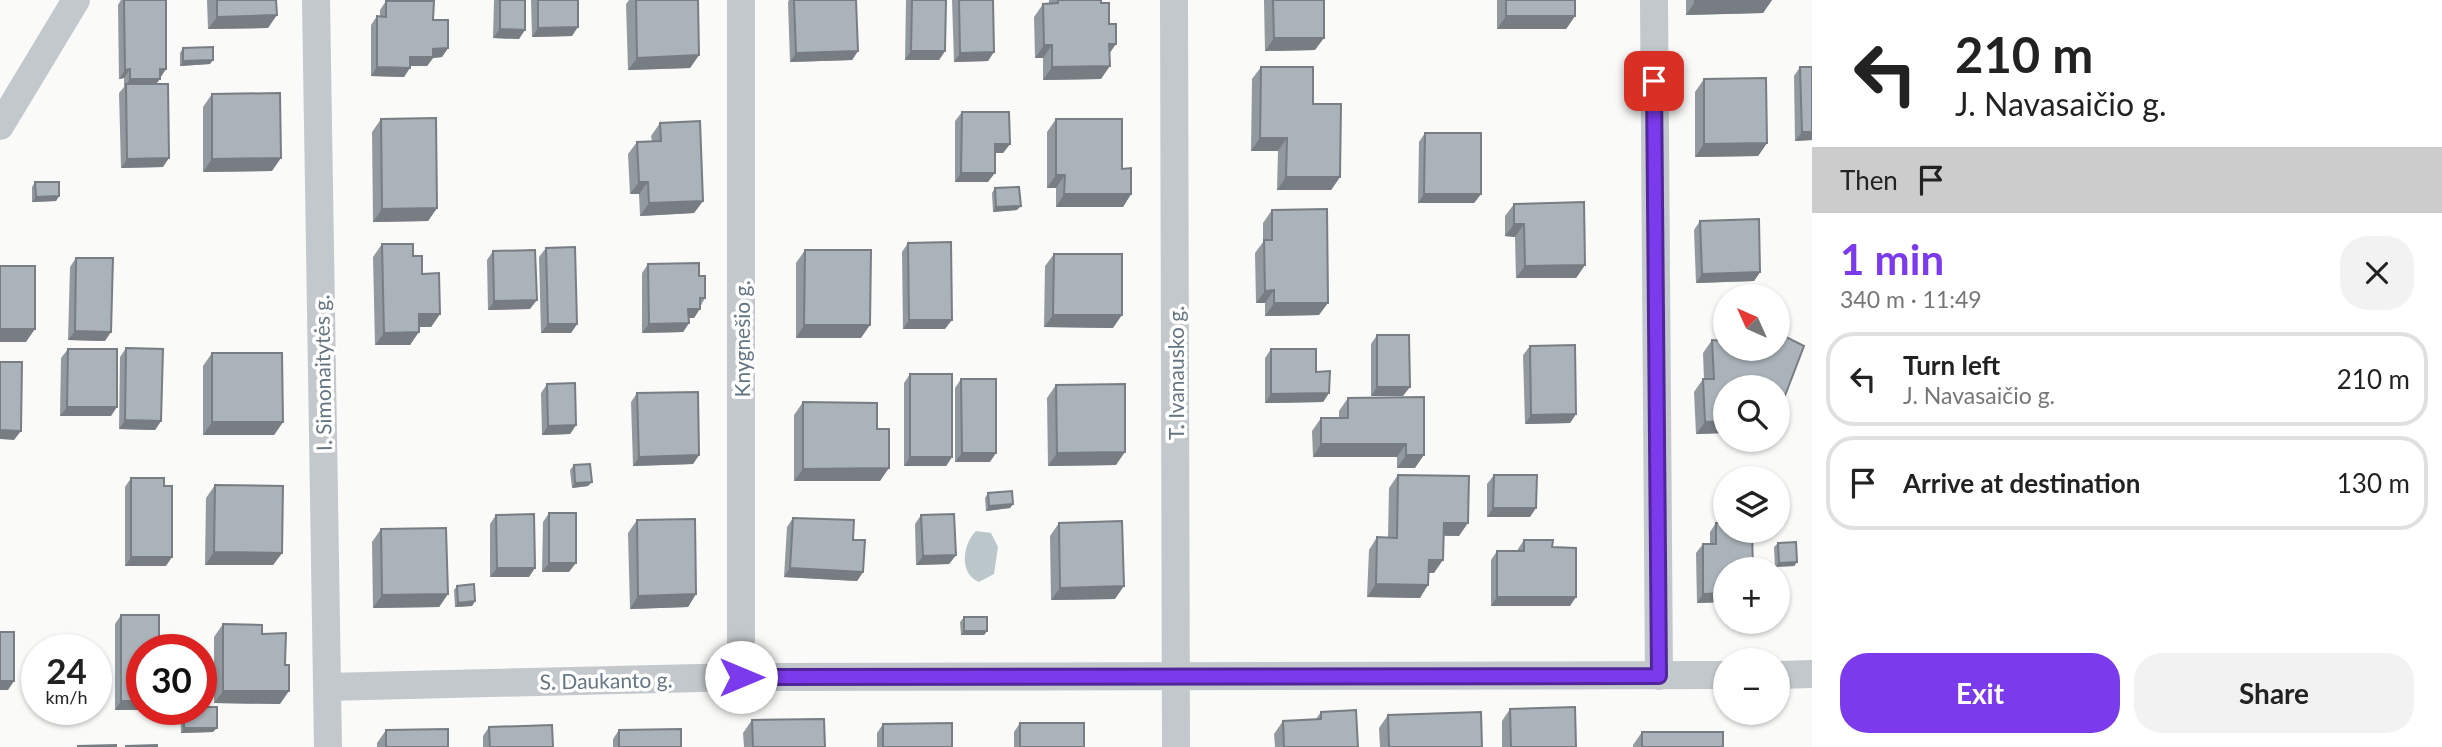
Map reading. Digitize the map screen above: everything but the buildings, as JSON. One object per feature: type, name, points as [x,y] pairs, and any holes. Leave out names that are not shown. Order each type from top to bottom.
[{"type":"street","points":[[0,126],[76,0]]},
{"type":"street","name":"I. Simonaitytės g.","points":[[316,0],[328,747]]},
{"type":"street","name":"Knygnešio g.","points":[[741,0],[741,677]]},
{"type":"street","name":"T. Ivanausko g.","points":[[1174,0],[1176,747]]},
{"type":"street","points":[[1654,0],[1659,676]]},
{"type":"street","points":[[1790,675],[1812,674]]},
{"type":"street","name":"S. Daukanto g.","points":[[327,687],[741,677],[1713,675]]},
{"type":"shaded area","points":[[976,531],[991,533],[998,547],[994,574],[979,582],[968,573],[965,559],[968,544]]},
{"type":"route","points":[[741,677],[1659,676],[1654,81]]}]
